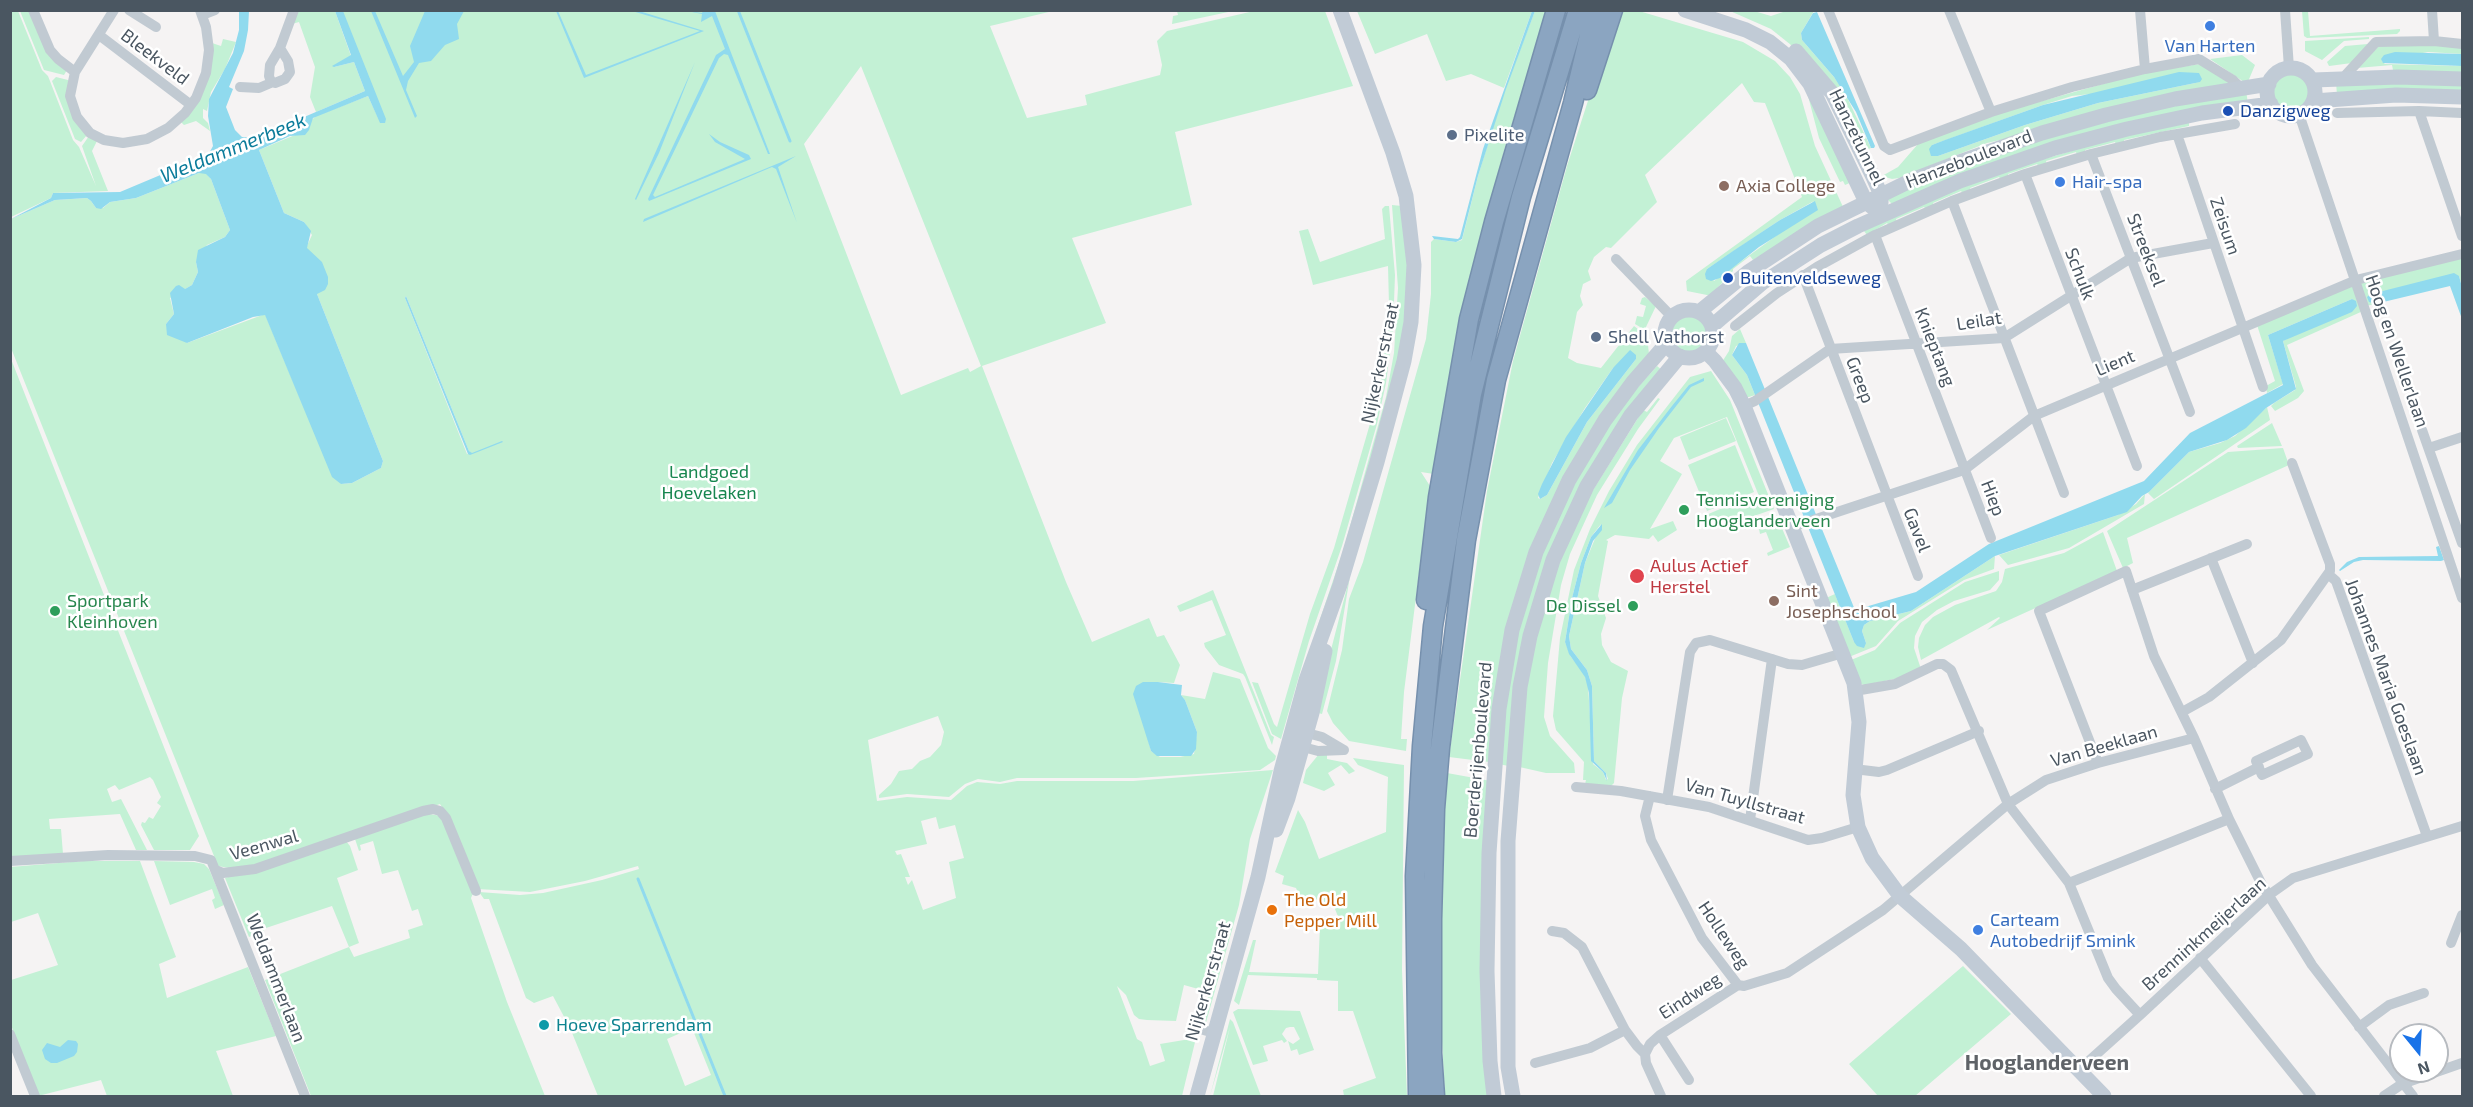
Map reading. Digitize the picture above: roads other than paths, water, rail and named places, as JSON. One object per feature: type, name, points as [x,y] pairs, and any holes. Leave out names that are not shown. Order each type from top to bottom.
[{"type":"highway","points":[[1419,805],[1414,746],[1426,598],[1438,497],[1455,394],[1469,319],[1494,222],[1557,10]]},
{"type":"highway","points":[[1418,1096],[1414,922],[1419,805],[1433,626],[1472,394],[1521,197],[1578,10]]},
{"type":"highway","points":[[1435,1096],[1432,1053],[1432,919],[1436,809],[1440,748],[1467,540],[1496,380],[1573,103],[1595,10]]},
{"type":"highway","points":[[1573,103],[1586,93],[1613,10]]},
{"type":"main road","name":"Nijkerkerstraat","points":[[1197,1096],[1207,1031],[1258,877],[1281,771],[1300,739],[1306,680],[1340,585],[1377,462],[1404,361],[1413,309],[1414,279],[1410,224],[1400,175],[1340,10]]},
{"type":"main road","name":"Hanzetunnel","points":[[1685,10],[1746,30],[1770,42],[1791,58],[1813,91],[1866,202],[1880,215]]},
{"type":"main road","name":"Hanzetunnel","points":[[1716,10],[1747,21],[1777,36],[1814,69],[1839,107],[1881,195],[1880,215]]},
{"type":"main road","points":[[2289,68],[2301,70],[2313,80],[2314,101],[2310,107],[2299,114],[2293,116],[2280,113],[2271,104],[2267,92],[2269,84],[2278,72],[2289,68]]},
{"type":"main road","points":[[2313,80],[2398,77],[2463,79]]},
{"type":"main road","name":"Hanzeboulevard","points":[[1699,312],[1785,245],[1866,202],[1959,162],[2042,133],[2140,107],[2269,84]]},
{"type":"main road","points":[[2314,101],[2396,95],[2463,97]]},
{"type":"main road","name":"Hanzeboulevard","points":[[1712,326],[1735,304],[1787,266],[1821,245],[1880,215],[1960,181],[2055,148],[2177,118],[2271,104]]},
{"type":"main road","points":[[1686,310],[1699,312],[1709,320],[1712,326],[1712,340],[1706,352],[1690,358],[1680,356],[1673,352],[1667,343],[1665,331],[1672,317],[1686,310]]},
{"type":"main road","name":"Boerderijenboulevard","points":[[1494,1096],[1490,1061],[1487,971],[1488,853],[1502,682],[1512,630],[1527,577],[1547,526],[1569,480],[1592,440],[1633,382],[1667,343]]},
{"type":"main road","points":[[1706,352],[1750,404],[1798,525],[1843,652],[1855,691],[1858,722],[1853,795],[1858,827],[1872,858],[1900,896],[1961,948],[2104,1096]]},
{"type":"main road","name":"Boerderijenboulevard","points":[[1513,1096],[1508,1067],[1508,841],[1520,687],[1530,636],[1544,586],[1563,535],[1587,486],[1615,439],[1647,394],[1680,356]]},
{"type":"street","points":[[33,10],[50,50],[75,72]]},
{"type":"street","points":[[114,10],[75,72],[70,88],[74,110],[85,128],[104,140],[123,142],[147,139],[168,128],[191,105],[203,82],[208,62],[208,38],[201,13],[215,10]]},
{"type":"street","points":[[129,10],[156,27]]},
{"type":"street","points":[[273,82],[269,76],[270,64],[280,48],[294,10]]},
{"type":"street","name":"Hanzeboulevard","points":[[1828,10],[1884,146],[1893,150],[1991,112],[2072,87],[2145,69],[2199,59],[2233,80],[2242,89]]},
{"type":"street","points":[[1949,10],[1991,112]]},
{"type":"street","points":[[2140,10],[2145,69]]},
{"type":"street","points":[[2285,10],[2289,68]]},
{"type":"street","points":[[2432,10],[2434,41]]},
{"type":"street","name":"Bleekveld","points":[[99,35],[191,105]]},
{"type":"street","points":[[2343,78],[2376,42],[2434,41],[2463,44]]},
{"type":"street","points":[[240,87],[259,88],[285,79],[290,72],[288,61],[280,48]]},
{"type":"street","points":[[2419,111],[2463,236]]},
{"type":"street","points":[[2337,113],[2419,111],[2463,113]]},
{"type":"street","name":"Hoog en Wellerlaan","points":[[2299,114],[2463,598]]},
{"type":"street","name":"Hanzeboulevard","points":[[1735,326],[1803,275],[1875,235],[1952,201],[2025,174],[2091,154],[2177,134],[2235,124]]},
{"type":"street","name":"Zeisum","points":[[2177,134],[2263,387]]},
{"type":"street","name":"Streeksel","points":[[2091,154],[2190,411]]},
{"type":"street","name":"Schulk","points":[[2025,174],[2137,466]]},
{"type":"street","points":[[1952,201],[2064,493]]},
{"type":"street","name":"Knieptang","points":[[1875,235],[1964,470]]},
{"type":"street","name":"Leilat","points":[[1830,349],[2004,338],[2131,258],[2213,243]]},
{"type":"street","name":"Lient","points":[[1798,525],[1964,470],[2034,416],[2356,280],[2463,254]]},
{"type":"street","points":[[1616,259],[1672,317]]},
{"type":"street","name":"Greep","points":[[1803,275],[1886,496]]},
{"type":"street","points":[[1750,404],[1830,349]]},
{"type":"street","points":[[2422,430],[2463,543]]},
{"type":"street","points":[[2429,448],[2463,437]]},
{"type":"street","name":"Johannes Maria Goeslaan","points":[[2292,463],[2330,564],[2328,574],[2336,581],[2427,836]]},
{"type":"street","name":"Hiep","points":[[1964,470],[1991,538]]},
{"type":"street","name":"Gavel","points":[[1886,496],[1918,576]]},
{"type":"street","points":[[2132,590],[2247,544]]},
{"type":"street","points":[[2211,558],[2253,663]]},
{"type":"street","points":[[2098,763],[2039,611],[2126,571],[2154,656],[2182,712],[2229,819],[2269,895],[2312,965],[2413,1096]]},
{"type":"street","points":[[2182,712],[2209,697],[2281,640],[2328,574]]},
{"type":"street","points":[[1667,800],[1690,652],[1693,646],[1699,641],[1710,640],[1772,659],[1802,665],[1843,652]]},
{"type":"street","points":[[1750,819],[1772,659]]},
{"type":"street","points":[[1855,691],[1895,684],[1937,664],[1943,664],[1951,670],[1979,731],[2008,804],[2069,883],[2108,978],[2140,1015]]},
{"type":"street","points":[[1854,769],[1879,772],[1887,770],[1979,731]]},
{"type":"street","name":"Van Beeklaan","points":[[1900,896],[2008,804],[2046,780],[2098,763],[2193,738]]},
{"type":"street","points":[[2215,789],[2259,767]]},
{"type":"street","name":"Van Tuyllstraat","points":[[1576,787],[1600,788],[1709,807],[1808,840],[1858,827]]},
{"type":"street","name":"Holleweg","points":[[1650,796],[1645,816],[1651,840],[1693,924],[1738,985],[1750,985],[1787,973],[1900,896]]},
{"type":"street","name":"Veenwal","points":[[10,861],[108,855],[195,856],[211,860],[216,870],[223,873],[255,868],[434,809],[440,811],[446,818],[476,891]]},
{"type":"street","points":[[2069,883],[2229,819]]},
{"type":"street","name":"Brenninkmeijerlaan","points":[[2080,1069],[2269,895],[2292,878],[2427,836],[2462,830]]},
{"type":"street","name":"Weldammerlaan","points":[[216,870],[305,1096]]},
{"type":"street","points":[[2451,943],[2463,915]]},
{"type":"street","points":[[1552,931],[1564,933],[1582,947],[1625,1030],[1646,1054],[1646,1064],[1661,1096]]},
{"type":"street","points":[[2200,958],[2311,1096]]},
{"type":"street","name":"Eindweg","points":[[1646,1054],[1650,1044],[1660,1035],[1738,985]]},
{"type":"street","points":[[2359,1027],[2389,1005],[2424,993]]},
{"type":"street","points":[[1535,1064],[1590,1048],[1625,1030]]},
{"type":"street","points":[[10,1034],[35,1096]]},
{"type":"street","name":"Eindweg","points":[[1660,1035],[1689,1080]]},
{"type":"street","points":[[2384,1096],[2402,1084],[2463,1063]]},
{"type":"water","name":"Weldammerbeek","points":[[239,11],[249,11],[248,30],[244,51],[229,87],[233,89],[226,107],[235,130],[242,137],[255,138],[365,91],[354,62],[332,66],[351,55],[335,11],[343,11],[386,119],[385,123],[380,123],[368,96],[313,118],[305,135],[290,136],[259,150],[284,213],[304,222],[311,231],[307,248],[322,262],[328,277],[325,290],[317,294],[383,461],[381,468],[352,483],[341,484],[332,477],[265,315],[253,317],[187,343],[167,335],[166,324],[174,314],[170,293],[176,286],[179,285],[185,289],[192,285],[198,272],[196,262],[198,250],[225,237],[230,230],[211,179],[206,174],[199,173],[136,198],[110,202],[101,209],[96,208],[87,198],[55,200],[11,219],[51,198],[53,193],[120,192],[208,155],[213,146],[208,116],[209,99],[233,53],[239,30]]},
{"type":"water","points":[[371,11],[375,11],[403,76],[414,62],[410,46],[425,11],[464,11],[457,24],[459,39],[445,45],[431,61],[419,63],[408,81],[406,90],[417,116],[415,118]]},
{"type":"water","points":[[556,11],[558,11],[586,75],[700,31],[632,11],[639,11],[704,31],[584,78]]},
{"type":"water","points":[[687,11],[702,13],[703,11],[715,11],[770,154],[768,154],[728,55],[724,54],[719,58],[653,195],[655,197],[745,159],[715,142],[709,134],[720,142],[749,155],[751,159],[649,201],[716,55],[725,49],[712,16],[701,22],[702,14]]},
{"type":"water","points":[[1532,11],[1535,11],[1506,89],[1478,176],[1462,239],[1456,242],[1434,239],[1432,236],[1458,239],[1460,237],[1483,149]]},
{"type":"water","points":[[1817,12],[1874,148],[1871,148],[1856,112],[1834,77],[1802,40],[1801,33],[1813,13]]},
{"type":"water","points":[[2395,52],[2462,54],[2462,66],[2383,63],[2381,59],[2384,55]]},
{"type":"water","points":[[695,62],[659,153],[636,200],[635,199]]},
{"type":"water","points":[[2179,72],[2199,73],[2202,79],[2200,82],[2098,103],[2025,125],[1938,156],[1931,156],[1929,149],[1932,145],[2043,105]]},
{"type":"water","points":[[796,156],[778,167],[797,223],[776,169],[772,167],[643,222],[644,219]]},
{"type":"water","points":[[1815,201],[1818,210],[1759,247],[1720,278],[1711,281],[1706,279],[1707,269],[1780,220]]},
{"type":"water","points":[[2454,273],[2459,276],[2462,287],[2462,319],[2450,286],[2375,304],[2369,302],[2367,297],[2371,294]]},
{"type":"water","points":[[406,296],[469,451],[472,453],[503,442],[470,455],[468,454]]},
{"type":"water","points":[[2352,299],[2356,301],[2357,306],[2352,312],[2283,341],[2296,389],[2266,408],[2246,428],[2227,440],[2189,452],[2127,512],[1995,556],[1911,611],[1870,621],[1864,625],[1862,631],[1866,643],[1864,648],[1857,646],[1854,642],[1747,375],[1732,355],[1739,343],[1746,343],[1855,610],[1916,592],[1989,544],[2144,481],[2190,433],[2283,385],[2268,335]]},
{"type":"water","points":[[1630,350],[1636,355],[1636,359],[1587,422],[1547,495],[1540,499],[1538,494],[1542,484],[1566,437],[1613,368]]},
{"type":"water","points":[[1704,378],[1704,381],[1691,387],[1659,428],[1630,470],[1612,503],[1604,508],[1638,450],[1689,385]]},
{"type":"water","points":[[1602,524],[1602,530],[1593,541],[1585,563],[1569,636],[1571,649],[1587,670],[1592,686],[1594,761],[1606,773],[1607,781],[1603,772],[1591,761],[1589,693],[1585,677],[1569,654],[1565,642],[1572,598],[1581,563],[1591,537]]},
{"type":"water","points":[[2439,546],[2444,560],[2441,561],[2363,560],[2339,570],[2347,562],[2359,557],[2438,556],[2436,547]]},
{"type":"water","points":[[1143,682],[1182,685],[1181,695],[1197,732],[1196,749],[1191,756],[1157,756],[1151,751],[1133,694],[1136,686]]},
{"type":"water","points":[[68,1040],[76,1041],[78,1044],[74,1056],[57,1063],[51,1063],[45,1059],[42,1050],[47,1043],[60,1047]]},
{"type":"waterway","points":[[738,10],[790,141]]},
{"type":"waterway","points":[[638,879],[725,1096]]},
{"type":"place","name":"Van Harten","points":[[2210,26]]},
{"type":"place","name":"Danzigweg","points":[[2228,111]]},
{"type":"place","name":"Pixelite","points":[[1452,135]]},
{"type":"place","name":"Hair-spa","points":[[2060,182]]},
{"type":"place","name":"Axia College","points":[[1724,186]]},
{"type":"place","name":"Buitenveldseweg","points":[[1728,278]]},
{"type":"place","name":"Shell Vathorst","points":[[1596,337]]},
{"type":"place","name":"Tennisvereniging Hooglanderveen","points":[[1684,510]]},
{"type":"place","name":"Aulus Actief Herstel","points":[[1637,576]]},
{"type":"place","name":"Sint Josephschool","points":[[1774,601]]},
{"type":"place","name":"De Dissel","points":[[1633,606]]},
{"type":"place","name":"Sportpark Kleinhoven","points":[[55,611]]},
{"type":"place","name":"The Old Pepper Mill","points":[[1272,910]]},
{"type":"place","name":"Carteam Autobedrijf Smink","points":[[1978,930]]},
{"type":"place","name":"Hoeve Sparrendam","points":[[544,1025]]},
{"type":"district","name":"Hooglanderveen","points":[[2047,1063]]},
{"type":"park label","name":"Landgoed Hoevelaken","points":[[709,482]]}]
